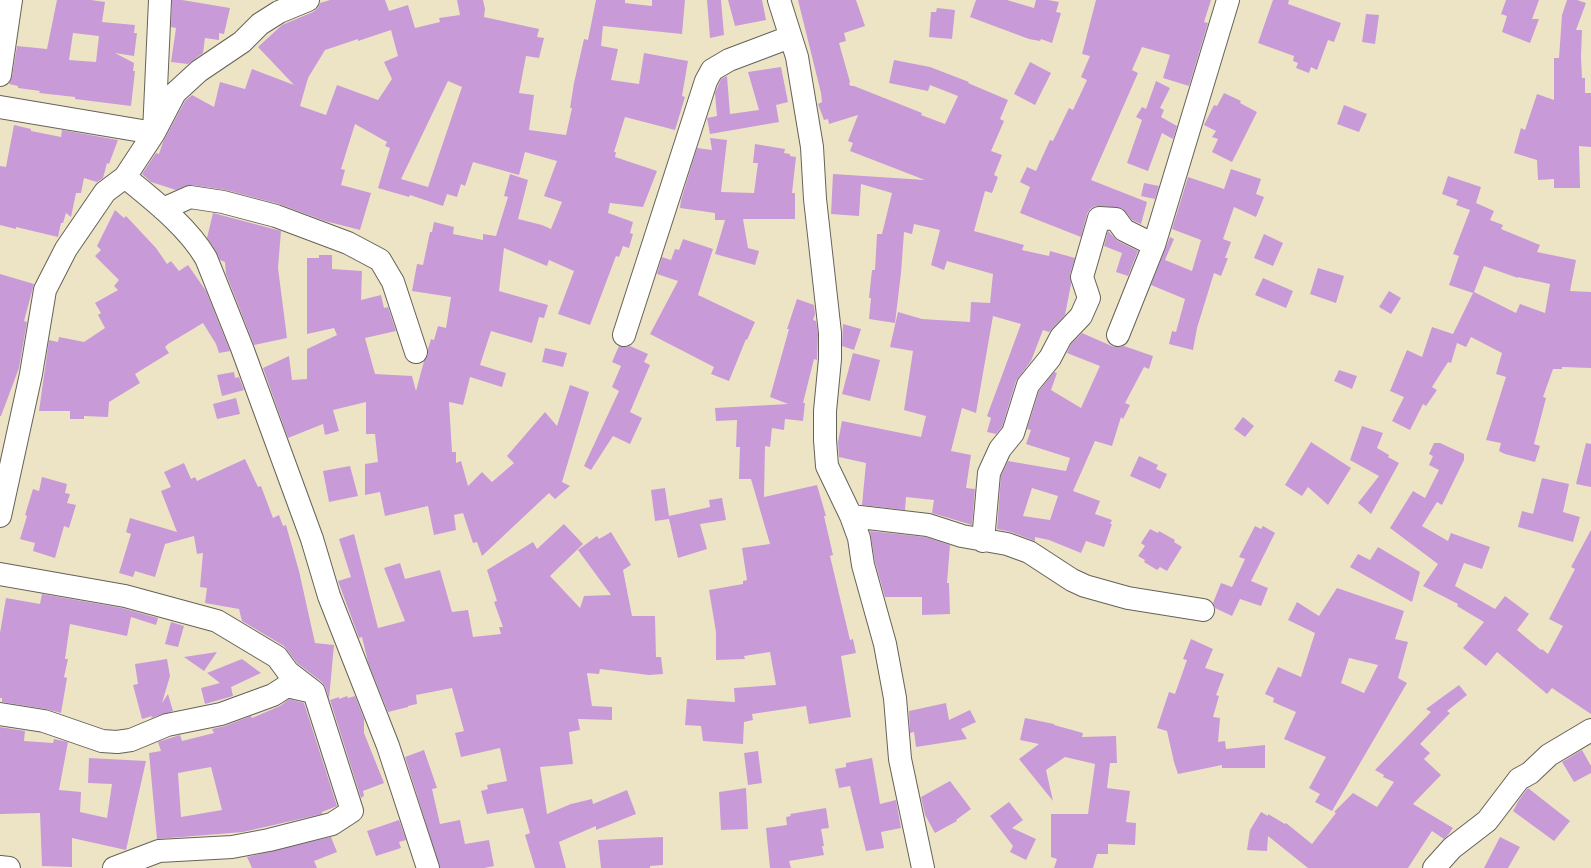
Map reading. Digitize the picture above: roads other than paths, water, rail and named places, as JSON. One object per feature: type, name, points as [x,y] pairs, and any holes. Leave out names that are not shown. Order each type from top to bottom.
[{"type":"street","points":[[0,75],[11,0]]},
{"type":"street","points":[[154,133],[160,0]]},
{"type":"street","points":[[0,516],[31,374],[45,290],[66,249],[105,192],[125,176],[154,133],[175,93],[199,71],[242,42],[260,24],[279,12],[308,0]]},
{"type":"street","points":[[779,0],[797,57],[812,147],[815,199],[830,333],[830,359],[825,411],[827,466],[851,516],[859,538],[863,565],[885,644],[895,698],[900,759],[923,868]]},
{"type":"street","points":[[1118,335],[1154,245],[1228,0]]},
{"type":"street","points":[[624,335],[706,81],[712,70],[729,60],[790,37]]},
{"type":"street","points":[[0,107],[154,133]]},
{"type":"street","points":[[125,176],[163,209],[199,247],[206,258],[242,348],[312,538],[329,596],[388,746],[428,868]]},
{"type":"street","points":[[163,209],[190,197],[223,202],[276,216],[348,244],[380,260],[393,282],[416,352]]},
{"type":"street","points":[[983,541],[989,473],[1000,449],[1013,433],[1028,385],[1050,358],[1061,337],[1081,316],[1089,298],[1082,277],[1099,218],[1116,219],[1124,230],[1154,245]]},
{"type":"street","points":[[851,516],[928,525],[962,536],[1018,547],[1043,560],[1072,580],[1085,586],[1128,598],[1203,610]]},
{"type":"street","points":[[0,574],[125,596],[217,622],[277,657],[288,672],[314,692],[352,811],[332,824],[270,840],[232,847],[159,851],[114,868]]},
{"type":"street","points":[[0,714],[44,721],[102,741],[117,742],[130,740],[167,726],[221,714],[273,695],[287,686],[314,692]]},
{"type":"street","points":[[1434,868],[1452,848],[1488,821],[1518,779],[1530,773],[1549,755],[1591,730]]},
{"type":"street","points":[[0,867],[9,868]]}]
